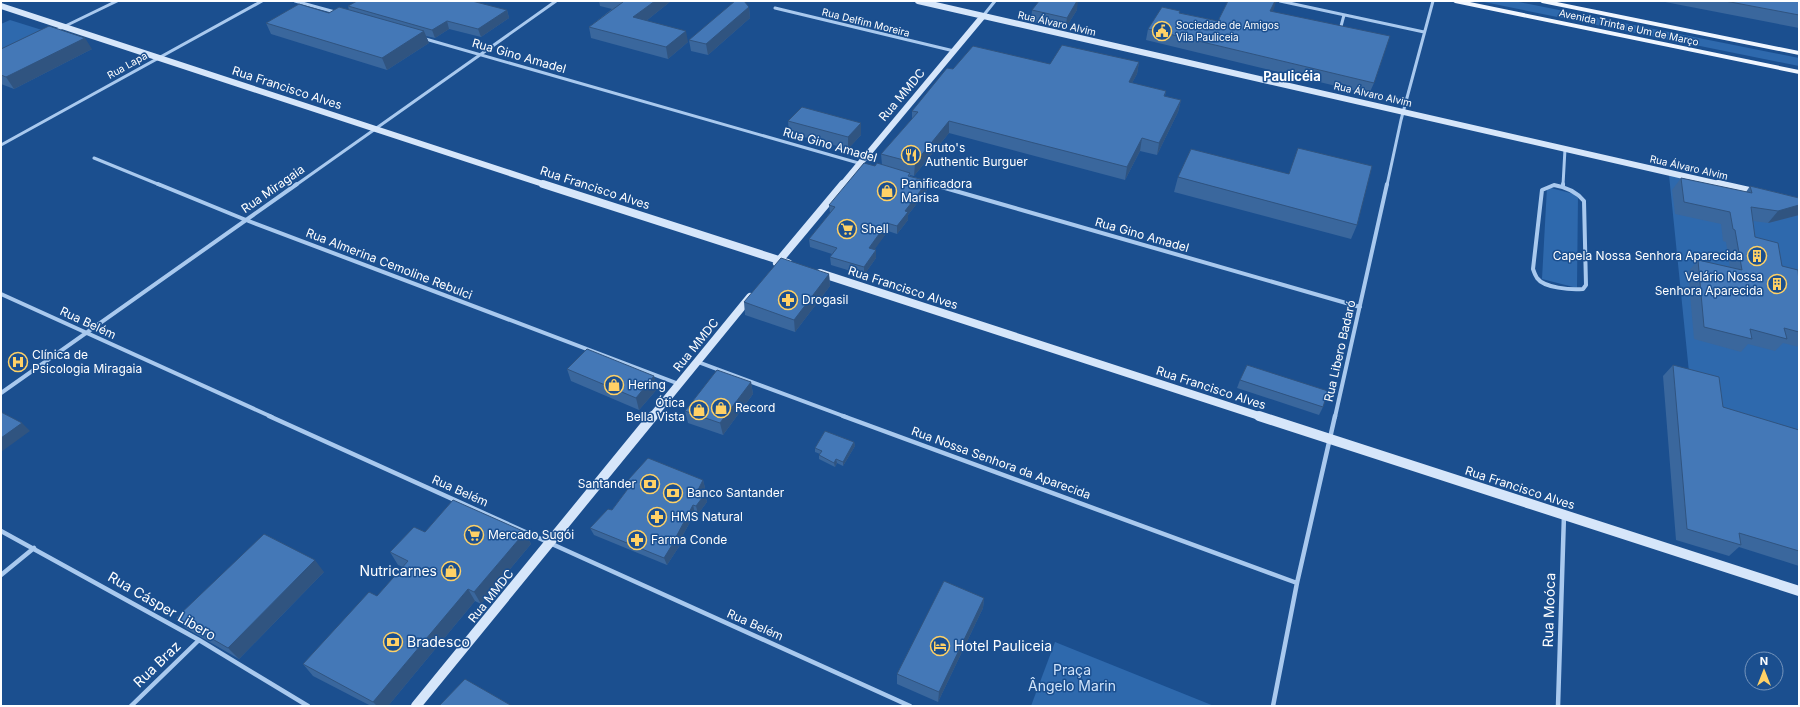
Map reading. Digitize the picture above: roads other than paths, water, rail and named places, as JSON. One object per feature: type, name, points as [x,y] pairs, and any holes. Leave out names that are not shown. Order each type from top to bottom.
[{"type":"main road","name":"Avenida Trinta e Um de Março","points":[[1455,1],[1799,72]]},
{"type":"main road","name":"Avenida Trinta e Um de Março","points":[[1542,1],[1799,53]]},
{"type":"street","points":[[51,33],[117,1]]},
{"type":"street","name":"Rua Lapa","points":[[1,145],[262,1]]},
{"type":"street","points":[[295,1],[340,14]]},
{"type":"street","name":"Rua Miragaia","points":[[1,393],[376,130],[556,1]]},
{"type":"street","name":"Rua Álvaro Alvim","points":[[918,1],[1769,196]]},
{"type":"street","name":"Rua MMDC","points":[[770,272],[995,1]]},
{"type":"street","points":[[1280,1],[1424,32]]},
{"type":"street","name":"Rua Libero Badaró","points":[[1273,706],[1297,584],[1403,111],[1433,1]]},
{"type":"street","name":"Rua Francisco Alves","points":[[1,6],[376,130],[795,265]]},
{"type":"street","name":"Rua Delfim Moreira","points":[[775,8],[954,52]]},
{"type":"street","points":[[1338,34],[1344,15]]},
{"type":"street","name":"Rua Gino Amadel","points":[[414,35],[868,165]]},
{"type":"street","points":[[1563,186],[1565,149]]},
{"type":"street","name":"Rua Almerina Cemoline Rebulci","points":[[94,158],[246,220],[680,384]]},
{"type":"street","name":"Rua Gino Amadel","points":[[921,181],[1360,307]]},
{"type":"street","points":[[1554,185],[1563,186],[1574,191],[1584,201],[1586,285],[1583,289],[1575,291],[1546,284],[1539,280],[1533,269],[1542,190],[1546,187],[1554,185]]},
{"type":"street","name":"Rua Francisco Alves","points":[[810,270],[1330,440],[1799,590]]},
{"type":"street","name":"Rua MMDC","points":[[416,706],[756,290]]},
{"type":"street","name":"Rua Belém","points":[[1,294],[910,706]]},
{"type":"street","name":"Rua Nossa Senhora da Aparecida","points":[[698,362],[1297,584]]},
{"type":"street","name":"Rua Moóca","points":[[1558,706],[1564,515]]},
{"type":"street","name":"Rua Cásper Libero","points":[[1,531],[198,640],[308,706]]},
{"type":"street","points":[[1,575],[34,548]]},
{"type":"street","name":"Rua Braz","points":[[131,706],[198,640]]},
{"type":"place","name":"Sociedade de Amigos Vila Pauliceia","points":[[1162,31]]},
{"type":"place","name":"Bruto's Authentic Burguer","points":[[911,155]]},
{"type":"place","name":"Panificadora Marisa","points":[[887,191]]},
{"type":"place","name":"Shell","points":[[847,229]]},
{"type":"place","name":"Capela Nossa Senhora Aparecida","points":[[1757,256]]},
{"type":"place","name":"Velário Nossa Senhora Aparecida","points":[[1777,284]]},
{"type":"place","name":"Drogasil","points":[[788,300]]},
{"type":"place","name":"Clínica de Psicologia Miragaia","points":[[18,362]]},
{"type":"place","name":"Hering","points":[[614,385]]},
{"type":"place","name":"Record","points":[[721,408]]},
{"type":"place","name":"Ótica Bella Vista","points":[[699,410]]},
{"type":"place","name":"Santander","points":[[650,484]]},
{"type":"place","name":"Banco Santander","points":[[673,493]]},
{"type":"place","name":"HMS Natural","points":[[657,517]]},
{"type":"place","name":"Mercado Sugói","points":[[474,535]]},
{"type":"place","name":"Farma Conde","points":[[637,540]]},
{"type":"place","name":"Nutricarnes","points":[[451,571]]},
{"type":"place","name":"Bradesco","points":[[393,642]]},
{"type":"place","name":"Hotel Pauliceia","points":[[940,646]]},
{"type":"district","name":"Paulicéia","points":[[1292,76]]},
{"type":"park label","name":"Praça Ângelo Marin","points":[[1072,678]]}]
